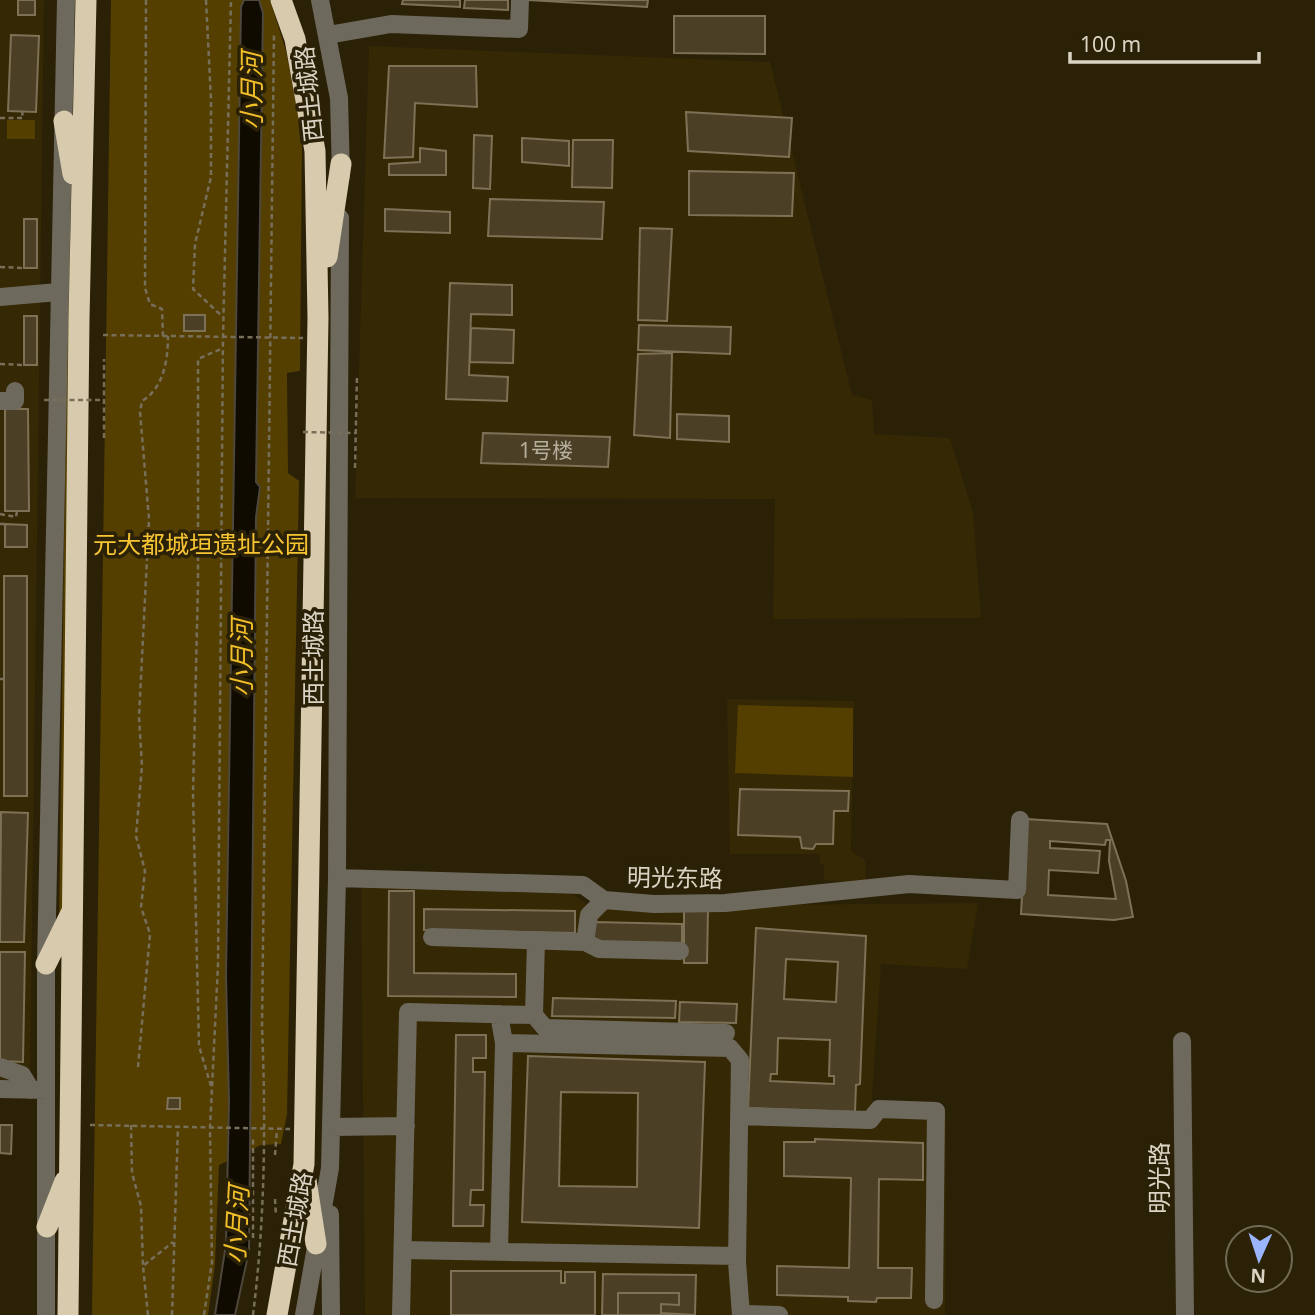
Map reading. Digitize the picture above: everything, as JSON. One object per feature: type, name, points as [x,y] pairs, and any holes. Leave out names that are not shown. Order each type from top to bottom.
[{"type":"highway","points":[[68,1315],[75,905],[79,319],[86,0]]},
{"type":"highway","points":[[277,1315],[304,1164],[318,318],[315,151],[295,39],[281,0]]},
{"type":"highway","points":[[64,121],[74,176],[79,319]]},
{"type":"highway","points":[[318,318],[341,164]]},
{"type":"highway","points":[[46,964],[75,905]]},
{"type":"highway","points":[[304,1164],[316,1244]]},
{"type":"highway","points":[[47,1227],[69,1170]]},
{"type":"street","points":[[46,1315],[47,1227],[38,1090],[46,964],[66,0]]},
{"type":"street","points":[[328,35],[391,24],[519,29],[520,0]]},
{"type":"street","name":"西土城路","points":[[304,1315],[330,1168],[337,878],[340,99],[323,5]]},
{"type":"street","points":[[0,296],[58,292]]},
{"type":"street","name":"明光东路","points":[[337,878],[583,885],[604,900],[654,904],[725,903],[909,884],[1017,890],[1020,820]]},
{"type":"street","points":[[585,942],[589,915],[604,900]]},
{"type":"street","points":[[432,937],[585,942],[599,949],[680,951]]},
{"type":"street","points":[[536,940],[534,1015],[545,1028],[726,1032]]},
{"type":"street","points":[[401,1315],[408,1012],[534,1015]]},
{"type":"street","points":[[499,1014],[504,1043],[499,1251]]},
{"type":"street","name":"明光路","points":[[1182,1041],[1185,1315]]},
{"type":"street","points":[[504,1043],[730,1048],[740,1060],[737,1256],[741,1314],[779,1315]]},
{"type":"street","points":[[0,1067],[23,1075],[38,1090]]},
{"type":"street","points":[[0,1089],[38,1090]]},
{"type":"street","points":[[740,1116],[870,1120],[879,1109],[936,1111],[934,1300]]},
{"type":"street","points":[[331,1127],[406,1126]]},
{"type":"street","points":[[328,1315],[330,1168]]},
{"type":"street","points":[[316,1244],[328,1315]]},
{"type":"street","points":[[403,1250],[737,1256]]},
{"type":"path","points":[[146,0],[145,288],[150,304],[162,309],[163,336]]},
{"type":"path","points":[[206,0],[211,100],[211,177],[195,244],[193,289],[224,318]]},
{"type":"path","points":[[204,1315],[212,1262],[210,1128],[218,923],[223,348],[231,0]]},
{"type":"path","points":[[253,1315],[260,1256],[264,1129],[262,1027],[275,26]]},
{"type":"path","points":[[0,118],[23,118],[22,111]]},
{"type":"path","points":[[0,267],[24,268]]},
{"type":"path","points":[[103,335],[305,338]]},
{"type":"path","points":[[138,1067],[150,934],[141,907],[145,871],[136,836],[142,766],[139,717],[149,519],[140,412],[142,401],[151,396],[168,362],[168,336]]},
{"type":"path","points":[[212,1089],[199,1046],[193,793],[198,584],[198,359],[223,348]]},
{"type":"path","points":[[104,359],[104,438]]},
{"type":"path","points":[[0,364],[24,365]]},
{"type":"path","points":[[355,468],[357,375]]},
{"type":"path","points":[[44,400],[104,400]]},
{"type":"path","points":[[303,432],[356,433]]},
{"type":"path","points":[[0,514],[16,517],[17,511]]},
{"type":"path","points":[[90,1125],[293,1129]]},
{"type":"path","points":[[131,1125],[132,1173],[141,1206],[148,1315]]},
{"type":"path","points":[[172,1315],[178,1126]]},
{"type":"path","points":[[275,1155],[277,1129]]},
{"type":"path","points":[[253,1139],[253,1238]]},
{"type":"path","points":[[275,1199],[277,1224]]},
{"type":"path","points":[[143,1266],[174,1241]]},
{"type":"shaded area","points":[[0,0],[44,0],[30,1081],[0,1080]]},
{"type":"shaded area","points":[[369,46],[770,62],[852,395],[872,400],[874,434],[950,438],[973,512],[981,618],[773,619],[775,499],[355,498]]},
{"type":"shaded area","points":[[727,699],[854,701],[851,851],[865,860],[866,883],[824,880],[824,864],[820,864],[819,854],[730,854]]},
{"type":"shaded area","points":[[361,887],[568,890],[586,904],[652,906],[978,903],[967,969],[881,964],[871,1111],[946,1114],[945,1315],[365,1315]]},
{"type":"green space","name":"元大都城垣遗址公园","points":[[111,0],[270,0],[286,51],[302,136],[300,371],[287,373],[288,473],[299,481],[287,1114],[281,1144],[261,1145],[219,1165],[215,1264],[208,1315],[92,1315]]},
{"type":"green space","points":[[7,120],[35,120],[35,139],[7,139]]},
{"type":"green space","points":[[68,246],[71,250],[64,919],[59,929]]},
{"type":"green space","points":[[738,705],[853,708],[853,777],[735,773]]},
{"type":"water","name":"小月河","points":[[244,0],[259,0],[263,13],[256,482],[260,487],[256,517],[249,1251],[235,1315],[215,1315],[226,1244],[229,1101],[226,976],[241,7]]},
{"type":"building","points":[[18,0],[35,0],[35,15],[18,15]]},
{"type":"building","points":[[403,0],[460,0],[460,7],[402,4]]},
{"type":"building","points":[[465,0],[508,0],[508,10],[464,8]]},
{"type":"building","points":[[528,0],[648,0],[647,7]]},
{"type":"building","points":[[674,16],[765,16],[765,54],[674,53]]},
{"type":"building","points":[[11,35],[39,36],[36,112],[8,111]]},
{"type":"building","points":[[389,66],[476,66],[477,107],[415,103],[413,157],[384,158]]},
{"type":"building","points":[[686,112],[792,118],[789,157],[688,151]]},
{"type":"building","points":[[474,135],[492,136],[490,189],[473,188]]},
{"type":"building","points":[[522,138],[569,141],[569,166],[522,162]]},
{"type":"building","points":[[573,140],[613,140],[612,188],[572,187]]},
{"type":"building","points":[[420,148],[446,151],[446,175],[389,175],[389,164],[420,162]]},
{"type":"building","points":[[689,171],[794,173],[792,216],[689,215]]},
{"type":"building","points":[[490,199],[604,202],[602,239],[488,236]]},
{"type":"building","points":[[385,209],[450,212],[450,233],[385,231]]},
{"type":"building","points":[[24,219],[37,219],[37,268],[24,268]]},
{"type":"building","points":[[640,228],[672,229],[667,321],[638,320]]},
{"type":"building","points":[[450,283],[512,285],[512,315],[471,314],[469,375],[508,377],[507,401],[446,399]]},
{"type":"building","points":[[184,315],[205,315],[205,331],[184,331]]},
{"type":"building","points":[[24,316],[37,316],[37,365],[24,365]]},
{"type":"building","points":[[639,325],[731,327],[730,354],[638,350]]},
{"type":"building","points":[[471,328],[514,330],[513,363],[470,362]]},
{"type":"building","points":[[672,353],[670,438],[634,435],[638,354]]},
{"type":"building","points":[[5,409],[28,409],[29,511],[5,511]]},
{"type":"building","points":[[677,414],[729,416],[729,442],[677,439]]},
{"type":"building","points":[[483,433],[610,437],[608,467],[481,463]]},
{"type":"building","points":[[5,524],[27,525],[27,547],[5,547]]},
{"type":"building","points":[[4,576],[27,576],[27,796],[4,796]]},
{"type":"building","points":[[740,789],[849,791],[848,811],[834,811],[833,844],[816,844],[813,849],[802,848],[800,837],[738,835]]},
{"type":"building","points":[[1,812],[28,813],[24,942],[0,942]]},
{"type":"building","points":[[1026,819],[1107,824],[1126,881],[1133,917],[1114,920],[1021,914]],"holes":[[[1106,840],[1110,840],[1109,861],[1116,899],[1048,895],[1049,870],[1098,873],[1100,851],[1050,848],[1050,841],[1105,845]]]},
{"type":"building","points":[[389,891],[414,891],[414,973],[516,974],[516,997],[388,996]]},
{"type":"building","points":[[424,909],[575,911],[575,933],[424,930]]},
{"type":"building","points":[[684,910],[708,910],[707,963],[684,963]]},
{"type":"building","points":[[594,922],[682,924],[682,943],[594,942]]},
{"type":"building","points":[[756,928],[866,936],[860,1084],[856,1085],[855,1112],[748,1108]],"holes":[[[786,959],[838,962],[836,1002],[784,999]],[[778,1038],[830,1040],[829,1076],[834,1076],[834,1084],[770,1081],[771,1074],[777,1074]]]},
{"type":"building","points":[[0,952],[25,952],[23,1062],[0,1061]]},
{"type":"building","points":[[553,998],[676,1001],[675,1018],[552,1016]]},
{"type":"building","points":[[680,1002],[737,1004],[736,1023],[679,1022]]},
{"type":"building","points":[[456,1035],[486,1035],[486,1058],[473,1058],[473,1072],[485,1072],[483,1190],[471,1190],[470,1205],[484,1205],[483,1226],[453,1226]]},
{"type":"building","points":[[528,1056],[705,1062],[699,1228],[522,1222]],"holes":[[[561,1092],[638,1093],[637,1187],[559,1186]]]},
{"type":"building","points":[[168,1098],[180,1098],[180,1109],[167,1109]]},
{"type":"building","points":[[0,1125],[12,1125],[11,1154],[0,1153]]},
{"type":"building","points":[[815,1139],[923,1143],[923,1180],[879,1179],[878,1268],[912,1268],[911,1298],[877,1298],[876,1302],[848,1301],[848,1297],[777,1295],[777,1266],[849,1268],[851,1178],[784,1176],[784,1142],[815,1142]]},
{"type":"building","points":[[451,1271],[561,1271],[561,1283],[565,1283],[565,1272],[595,1272],[595,1315],[451,1315]]},
{"type":"building","points":[[603,1274],[696,1275],[695,1315],[661,1313],[661,1304],[679,1305],[679,1293],[618,1293],[618,1315],[602,1315]]},
{"type":"building","points":[[618,1293],[679,1293],[679,1305],[661,1304],[661,1313],[678,1315],[618,1315]]}]
